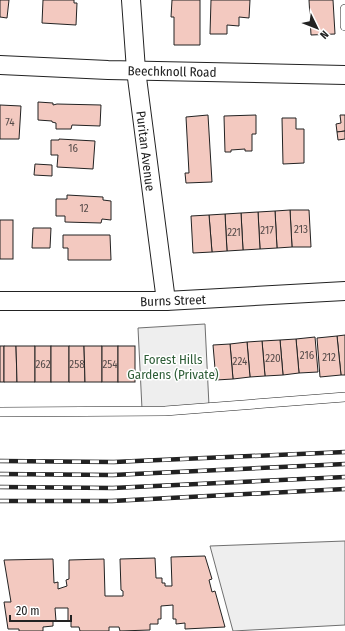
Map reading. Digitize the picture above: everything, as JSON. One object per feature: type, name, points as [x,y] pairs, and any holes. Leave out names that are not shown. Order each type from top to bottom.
[{"type":"street","name":"Puritan Avenue","points":[[131,0],[136,70],[166,302]]},
{"type":"street","name":"Beechknoll Road","points":[[0,65],[345,75]]},
{"type":"street","name":"Burns Street","points":[[0,301],[166,302],[345,291]]},
{"type":"lane","points":[[345,9],[345,26]]},
{"type":"lane","points":[[0,412],[165,411],[345,397]]},
{"type":"green space","name":"Forest Hills Gardens (Private)","points":[[205,324],[209,406],[142,409],[138,328]]},
{"type":"green space","points":[[345,541],[345,625],[233,631],[210,546]]},
{"type":"building","points":[[0,0],[9,0],[7,18],[0,17]]},
{"type":"building","points":[[43,0],[74,0],[74,3],[77,3],[76,25],[42,23]]},
{"type":"building","points":[[172,0],[200,0],[200,45],[174,45],[174,17],[171,17]]},
{"type":"building","points":[[211,0],[250,0],[249,18],[239,17],[239,26],[227,25],[227,34],[210,34]]},
{"type":"building","points":[[309,0],[333,0],[335,34],[311,35]]},
{"type":"building","points":[[38,102],[53,103],[53,105],[101,105],[100,126],[72,125],[71,129],[56,129],[56,123],[52,121],[38,120]]},
{"type":"building","points":[[0,105],[21,106],[19,139],[0,139]]},
{"type":"building","points":[[208,115],[212,182],[186,183],[185,173],[189,173],[186,117]]},
{"type":"building","points":[[256,115],[256,134],[252,134],[252,151],[245,151],[245,149],[225,152],[224,116]]},
{"type":"building","points":[[340,115],[345,115],[345,131],[337,132],[336,124],[341,123]]},
{"type":"building","points":[[282,118],[296,118],[296,129],[304,129],[304,163],[283,164]]},
{"type":"building","points":[[345,131],[345,139],[338,140],[337,132]]},
{"type":"building","points":[[51,140],[95,141],[93,169],[57,167],[58,155],[51,155]]},
{"type":"building","points":[[35,164],[52,165],[52,176],[34,175]]},
{"type":"building","points":[[67,195],[103,197],[103,200],[111,201],[111,220],[102,219],[101,223],[65,222],[65,216],[56,216],[56,199],[67,199]]},
{"type":"building","points":[[290,210],[309,210],[311,247],[292,247]]},
{"type":"building","points":[[290,210],[292,247],[277,248],[275,211]]},
{"type":"building","points":[[275,211],[277,248],[260,249],[258,212]]},
{"type":"building","points":[[258,212],[260,249],[243,250],[241,213]]},
{"type":"building","points":[[241,213],[243,250],[227,251],[225,214]]},
{"type":"building","points":[[225,214],[227,251],[212,252],[209,215]]},
{"type":"building","points":[[209,215],[212,252],[193,253],[191,216]]},
{"type":"building","points":[[0,220],[13,220],[13,259],[0,259]]},
{"type":"building","points":[[33,228],[51,228],[50,248],[32,248]]},
{"type":"building","points":[[63,235],[110,235],[111,260],[68,260],[68,248],[63,248]]},
{"type":"building","points":[[345,335],[345,375],[341,375],[337,336]]},
{"type":"building","points":[[337,336],[341,375],[320,377],[317,338]]},
{"type":"building","points":[[315,337],[318,372],[299,373],[296,339]]},
{"type":"building","points":[[296,339],[299,373],[283,375],[280,340]]},
{"type":"building","points":[[280,340],[283,375],[265,376],[262,341]]},
{"type":"building","points":[[262,341],[265,376],[250,377],[247,342]]},
{"type":"building","points":[[247,342],[250,377],[233,379],[230,344]]},
{"type":"building","points":[[230,344],[233,379],[216,380],[213,345]]},
{"type":"building","points":[[0,346],[4,346],[4,382],[0,382]]},
{"type":"building","points":[[4,346],[16,346],[17,382],[4,382]]},
{"type":"building","points":[[16,346],[35,346],[35,382],[17,382]]},
{"type":"building","points":[[35,346],[51,346],[51,382],[35,382]]},
{"type":"building","points":[[51,346],[69,346],[69,382],[51,382]]},
{"type":"building","points":[[69,346],[84,346],[85,382],[69,382]]},
{"type":"building","points":[[84,346],[102,346],[102,382],[85,382]]},
{"type":"building","points":[[102,346],[118,346],[118,382],[102,382]]},
{"type":"building","points":[[118,346],[135,346],[135,382],[118,382]]},
{"type":"building","points":[[205,556],[212,579],[209,580],[212,592],[215,591],[225,627],[185,629],[185,623],[176,624],[176,619],[173,619],[173,605],[161,606],[161,619],[158,619],[158,624],[150,624],[150,630],[120,631],[119,627],[109,627],[109,631],[80,631],[79,627],[71,627],[71,621],[68,621],[68,608],[55,608],[56,621],[53,621],[53,626],[43,627],[43,631],[19,631],[19,629],[8,629],[4,602],[11,602],[4,560],[53,559],[54,583],[58,582],[58,589],[67,586],[66,580],[69,579],[69,560],[104,559],[105,596],[123,596],[123,591],[121,590],[120,559],[155,558],[156,578],[162,578],[162,583],[165,583],[165,586],[172,586],[171,557]]},
{"type":"railway","points":[[0,461],[114,462],[345,452]]},
{"type":"railway","points":[[0,474],[113,475],[345,464]]},
{"type":"railway","points":[[0,487],[113,488],[345,477]]},
{"type":"railway","points":[[0,501],[112,501],[345,489]]}]
